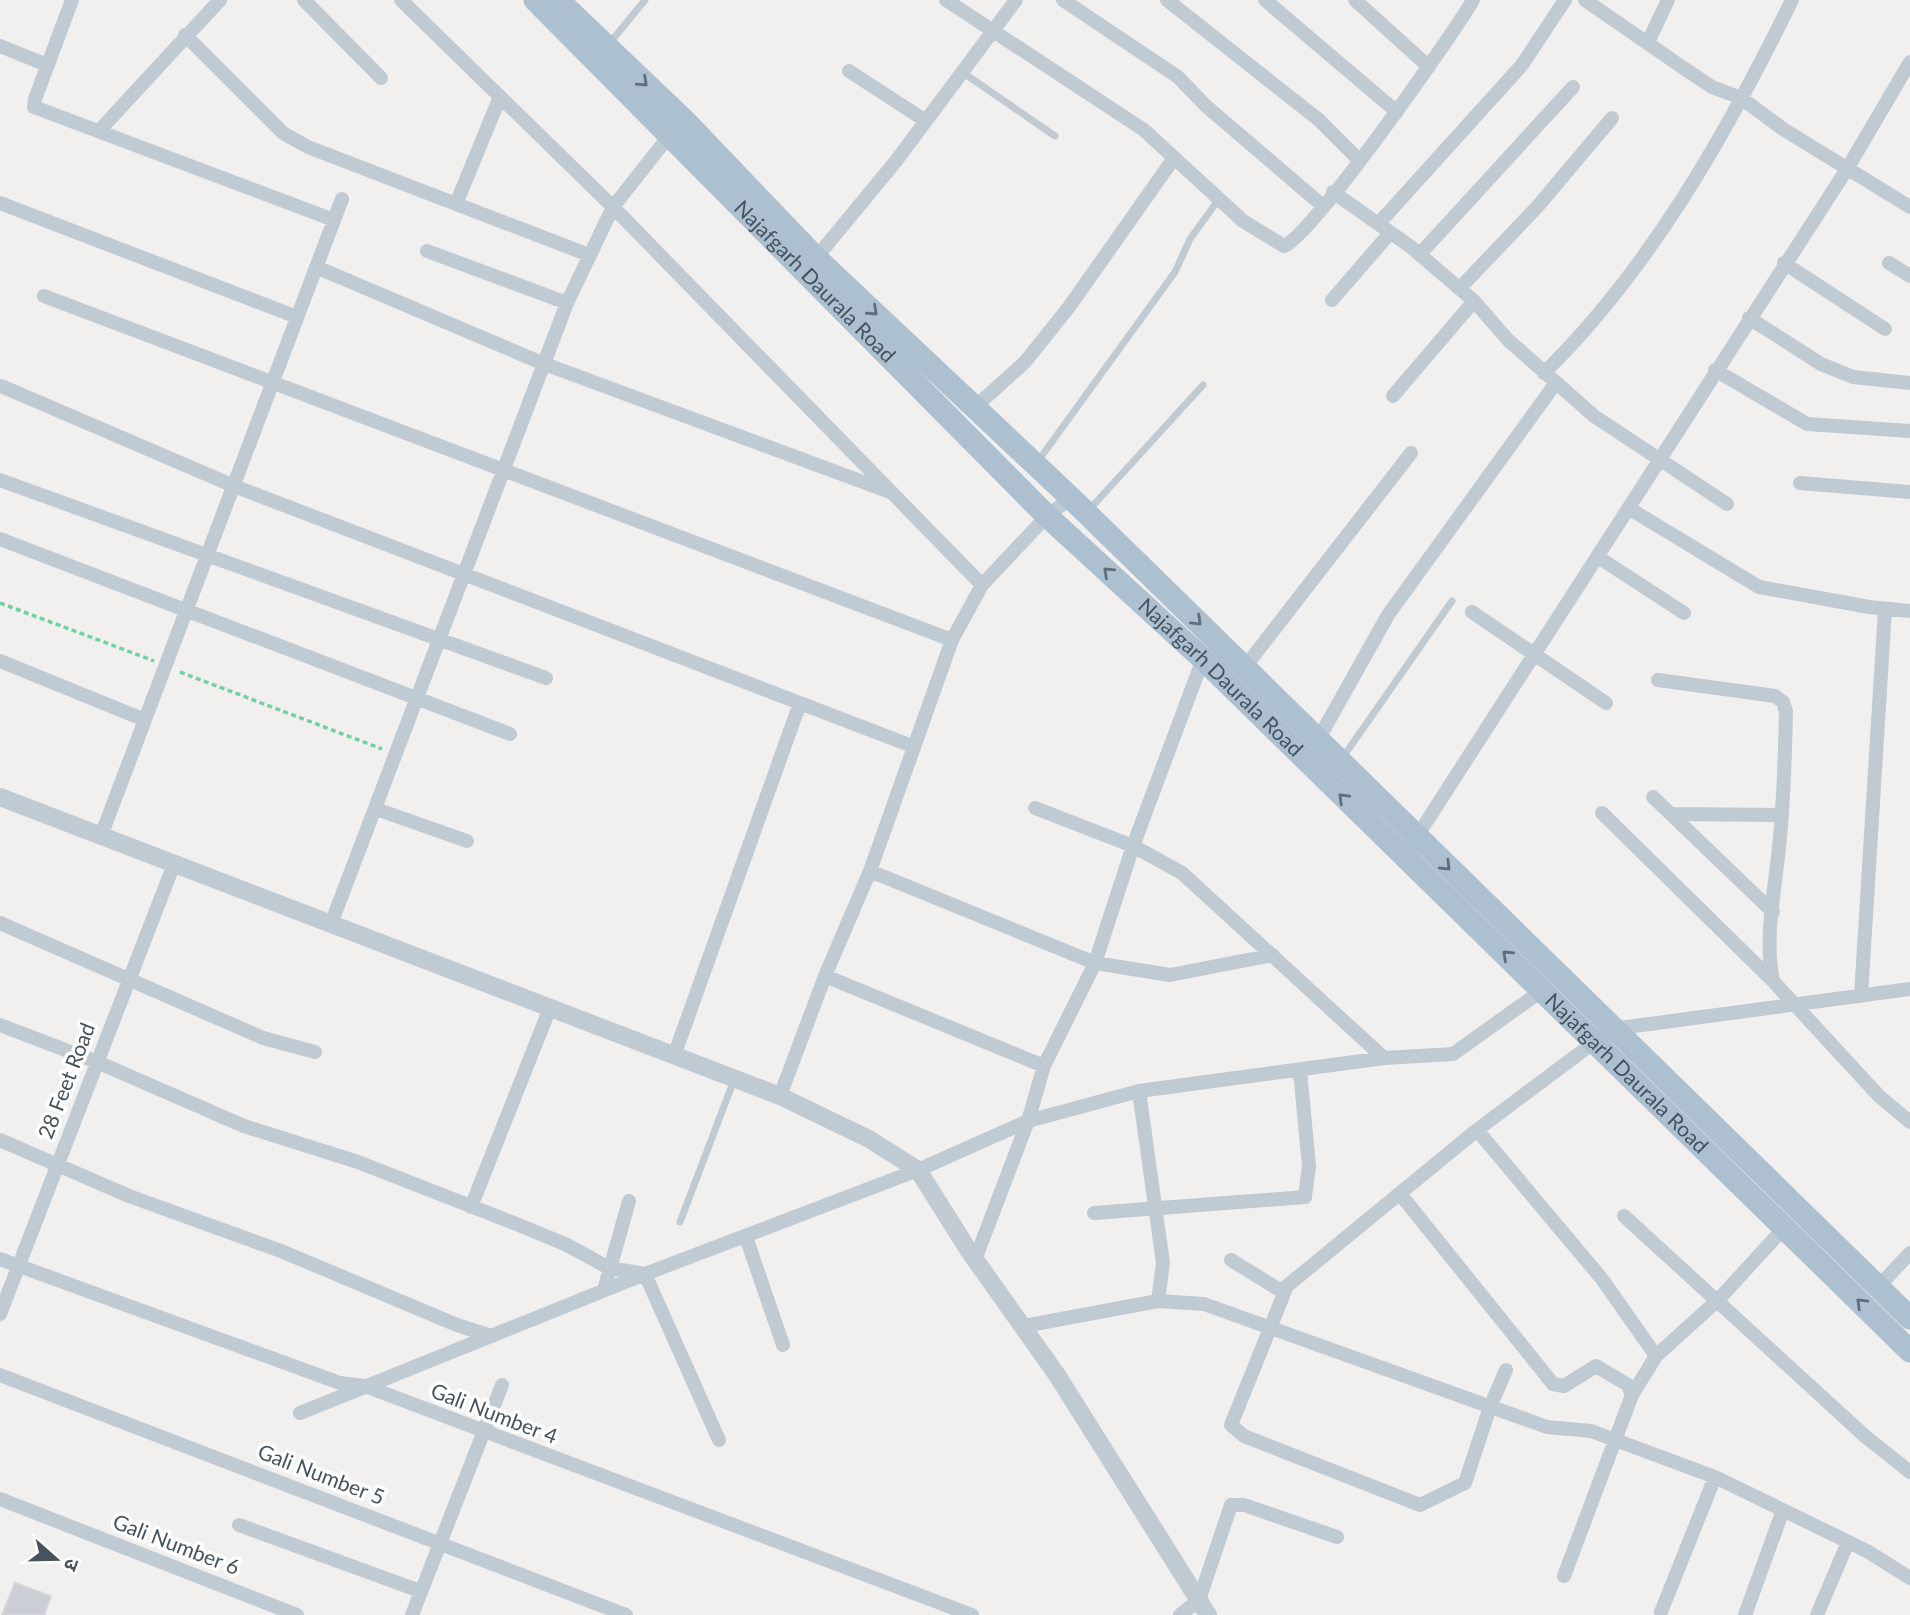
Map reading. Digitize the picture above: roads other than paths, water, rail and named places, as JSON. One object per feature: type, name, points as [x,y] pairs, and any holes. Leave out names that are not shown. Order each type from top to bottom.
[{"type":"main road","name":"Najafgarh Daurala Road","points":[[535,0],[676,128]]},
{"type":"main road","name":"Najafgarh Daurala Road","points":[[558,0],[606,48],[676,128],[810,265],[1047,516],[1203,659],[1404,857],[1544,989],[1603,1035],[1910,1318]]},
{"type":"main road","name":"Najafgarh Daurala Road","points":[[810,265],[975,407],[1319,738],[1416,837],[1784,1228],[1910,1351]]},
{"type":"street","points":[[72,0],[34,107],[334,220]]},
{"type":"street","points":[[99,131],[220,0]]},
{"type":"street","points":[[304,0],[382,78]]},
{"type":"street","points":[[401,0],[613,207],[982,585]]},
{"type":"street","points":[[946,0],[1144,130],[1243,220],[1284,246],[1293,241],[1323,206],[1397,112],[1473,0]]},
{"type":"street","points":[[810,265],[926,121],[1016,0]]},
{"type":"street","points":[[1063,0],[1178,77],[1206,106],[1323,206]]},
{"type":"street","points":[[1167,0],[1319,120],[1359,160]]},
{"type":"street","points":[[1265,0],[1397,112]]},
{"type":"street","points":[[1354,0],[1429,67]]},
{"type":"street","points":[[1332,300],[1385,228],[1522,65],[1565,0]]},
{"type":"street","points":[[1585,0],[1712,87],[1741,98],[1783,130],[1910,207]]},
{"type":"street","points":[[1648,42],[1668,0]]},
{"type":"street","points":[[1544,373],[1619,287],[1695,179],[1741,98],[1791,0]]},
{"type":"street","points":[[185,35],[283,133],[308,147],[589,254]]},
{"type":"street","points":[[0,46],[47,65]]},
{"type":"street","points":[[1404,857],[1662,460],[1715,370],[1847,169],[1909,65]]},
{"type":"street","points":[[849,71],[926,121]]},
{"type":"street","points":[[1420,254],[1573,87]]},
{"type":"street","points":[[456,204],[500,97]]},
{"type":"street","points":[[1460,289],[1538,206],[1612,118]]},
{"type":"street","points":[[331,924],[567,303],[613,207],[676,128]]},
{"type":"street","points":[[975,407],[1025,362],[1069,307],[1174,158]]},
{"type":"street","points":[[1333,192],[1420,254],[1474,301],[1508,340],[1555,384],[1594,416],[1727,504]]},
{"type":"street","points":[[101,835],[342,200]]},
{"type":"street","points":[[0,203],[298,317]]},
{"type":"street","points":[[427,251],[567,303]]},
{"type":"street","points":[[1784,263],[1885,329]]},
{"type":"street","points":[[1889,263],[1910,276]]},
{"type":"street","points":[[316,267],[542,363],[894,493]]},
{"type":"street","points":[[44,296],[952,640]]},
{"type":"street","points":[[1393,396],[1474,301]]},
{"type":"street","points":[[1749,318],[1821,364],[1853,377],[1910,383]]},
{"type":"street","points":[[1715,370],[1807,424],[1910,430]]},
{"type":"street","points":[[1319,738],[1388,615],[1555,384]]},
{"type":"street","points":[[1,386],[234,486],[912,746]]},
{"type":"street","points":[[1245,667],[1411,453]]},
{"type":"street","points":[[0,480],[545,678]]},
{"type":"street","points":[[1800,483],[1910,492]]},
{"type":"street","points":[[780,1096],[825,976],[870,871],[912,746],[952,640],[982,585],[1047,516],[1078,506]]},
{"type":"street","points":[[1630,509],[1759,587],[1910,611]]},
{"type":"street","points":[[0,540],[510,734]]},
{"type":"street","points":[[1598,557],[1684,613]]},
{"type":"street","points":[[1861,996],[1885,609]]},
{"type":"street","points":[[1472,612],[1606,703]]},
{"type":"street","points":[[975,1260],[1028,1121],[1044,1066],[1095,963],[1133,846],[1203,659]]},
{"type":"street","points":[[0,661],[145,720]]},
{"type":"street","points":[[1658,680],[1776,696],[1783,702],[1786,712],[1782,816],[1770,956],[1773,981]]},
{"type":"street","points":[[674,1056],[800,704]]},
{"type":"street","points":[[0,797],[780,1096],[869,1139],[918,1170],[975,1260],[1024,1326],[1203,1607]]},
{"type":"street","points":[[1653,797],[1773,912]]},
{"type":"street","points":[[1035,808],[1133,846],[1182,873],[1384,1058]]},
{"type":"street","points":[[376,809],[467,841]]},
{"type":"street","points":[[1602,813],[1773,981],[1878,1096],[1910,1122]]},
{"type":"street","points":[[1671,814],[1782,816]]},
{"type":"street","name":"28 Feet Road","points":[[0,1314],[174,864]]},
{"type":"street","points":[[870,871],[1095,963],[1170,975],[1273,955]]},
{"type":"street","points":[[0,923],[262,1038],[315,1052]]},
{"type":"street","points":[[825,976],[1044,1066]]},
{"type":"street","points":[[300,1413],[604,1290],[918,1170],[1028,1121],[1139,1091],[1384,1058],[1454,1054],[1544,989]]},
{"type":"street","points":[[1506,1370],[1490,1407],[1465,1483],[1420,1505],[1235,1430],[1231,1425],[1272,1328],[1283,1292],[1300,1274],[1401,1195],[1477,1130],[1603,1035],[1792,1004],[1910,989]]},
{"type":"street","points":[[471,1207],[550,1008]]},
{"type":"street","points":[[0,1025],[97,1062],[244,1126],[358,1162],[567,1245],[609,1268],[645,1274]]},
{"type":"street","points":[[1094,1213],[1305,1197],[1309,1166],[1300,1071]]},
{"type":"street","points":[[1139,1091],[1163,1263],[1158,1301]]},
{"type":"street","points":[[1477,1130],[1602,1279],[1656,1356]]},
{"type":"street","points":[[0,1140],[129,1196],[281,1251],[491,1336]]},
{"type":"street","points":[[1401,1195],[1553,1384],[1564,1386],[1596,1366],[1628,1385],[1632,1395]]},
{"type":"street","points":[[604,1290],[629,1201]]},
{"type":"street","points":[[1624,1216],[1866,1437],[1910,1472]]},
{"type":"street","points":[[1564,1576],[1632,1395],[1656,1356],[1718,1299],[1784,1228]]},
{"type":"street","points":[[746,1237],[783,1345]]},
{"type":"street","points":[[1878,1287],[1910,1254]]},
{"type":"street","name":"Gali Number 4","points":[[0,1259],[340,1383],[365,1386],[972,1615]]},
{"type":"street","points":[[1231,1260],[1283,1292]]},
{"type":"street","points":[[645,1274],[719,1440]]},
{"type":"street","points":[[1024,1326],[1158,1301],[1204,1304],[1547,1427],[1591,1431],[1715,1477],[1848,1542],[1910,1578]]},
{"type":"street","name":"Gali Number 5","points":[[0,1375],[626,1615]]},
{"type":"street","points":[[331,1402],[340,1383]]},
{"type":"street","points":[[412,1615],[502,1385]]},
{"type":"street","points":[[1661,1612],[1715,1477]]},
{"type":"street","name":"Gali Number 6","points":[[0,1499],[297,1615]]},
{"type":"street","points":[[1203,1607],[1227,1510],[1231,1505],[1244,1505],[1337,1537]]},
{"type":"street","points":[[1745,1615],[1783,1510]]},
{"type":"street","points":[[239,1525],[420,1591]]},
{"type":"street","points":[[1817,1615],[1848,1542]]},
{"type":"street","points":[[1180,1615],[1203,1607]]},
{"type":"lane","points":[[606,48],[645,0]]},
{"type":"lane","points":[[962,72],[1055,136]]},
{"type":"lane","points":[[1036,464],[1175,272],[1190,239],[1219,199]]},
{"type":"lane","points":[[1078,506],[1203,385]]},
{"type":"lane","points":[[1341,760],[1452,601]]},
{"type":"lane","points":[[680,1222],[734,1079]]}]
